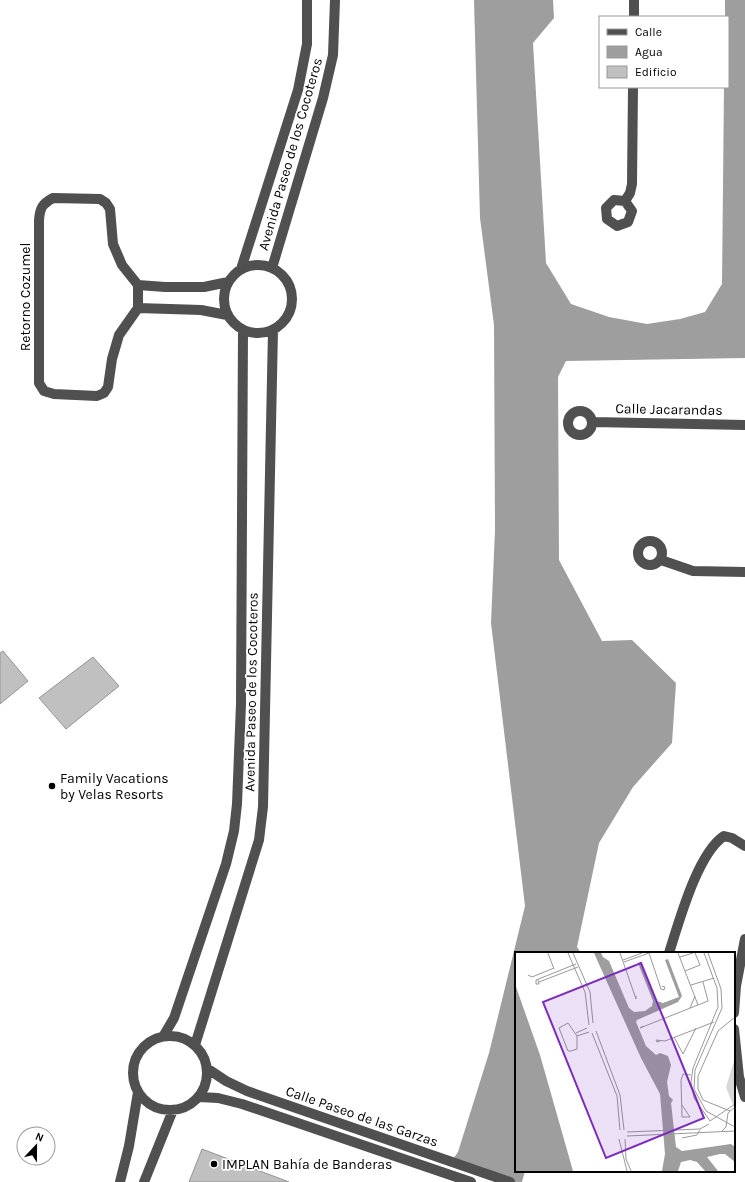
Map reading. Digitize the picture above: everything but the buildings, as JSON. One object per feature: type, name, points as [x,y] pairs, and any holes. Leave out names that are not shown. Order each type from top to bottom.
[{"type":"street","name":"Avenida Paseo de los Cocoteros","points":[[241,269],[298,90],[307,44],[308,0]]},
{"type":"street","name":"Avenida Paseo de los Cocoteros","points":[[272,268],[323,98],[332,62],[335,0]]},
{"type":"street","points":[[634,0],[634,16]]},
{"type":"street","points":[[626,201],[632,184],[633,88]]},
{"type":"street","name":"Retorno Cozumel","points":[[138,285],[122,265],[113,244],[110,209],[106,203],[100,199],[53,198],[46,202],[40,210],[39,220],[39,383],[44,391],[54,394],[97,396],[104,393],[108,387],[112,358],[119,334],[138,308]]},
{"type":"street","name":"Avenida Paseo de los Cocoteros","points":[[195,1045],[259,840],[263,807],[273,330],[282,324],[289,315],[292,304],[292,293],[288,283],[281,274],[272,268],[262,265],[251,265],[233,274],[228,282]]},
{"type":"street","points":[[228,282],[223,297],[224,305],[227,315],[234,324],[243,331],[254,334],[273,330]]},
{"type":"street","points":[[227,315],[201,310],[138,308],[138,285],[204,287],[228,282]]},
{"type":"street","name":"Avenida Paseo de los Cocoteros","points":[[164,1035],[174,1018],[226,864],[234,830],[237,804],[241,704],[243,331]]},
{"type":"street","name":"Calle Jacarandas","points":[[592,422],[745,425]]},
{"type":"street","points":[[661,560],[693,571],[745,572]]},
{"type":"street","points":[[669,952],[697,871],[717,840],[724,836],[732,838],[745,846]]},
{"type":"street","points":[[735,1000],[736,986],[745,939]]},
{"type":"street","points":[[164,1035],[175,1035],[186,1038],[195,1045],[206,1060],[208,1069],[206,1084],[199,1097],[184,1108],[173,1110],[158,1108],[145,1101],[133,1082],[132,1071],[134,1060],[139,1050],[147,1042],[164,1035]]},
{"type":"street","points":[[735,1039],[739,1077],[745,1097]]},
{"type":"street","name":"Calle Paseo de las Garzas","points":[[208,1069],[226,1081],[247,1091],[510,1182]]},
{"type":"street","points":[[120,1182],[129,1146],[138,1092]]},
{"type":"street","name":"Calle Paseo de las Garzas","points":[[199,1097],[218,1098],[242,1104],[470,1182]]},
{"type":"street","points":[[144,1182],[173,1110]]},
{"type":"water","points":[[474,0],[553,0],[554,18],[533,43],[546,263],[571,304],[609,317],[647,324],[680,319],[705,312],[722,284],[724,88],[729,88],[729,16],[725,16],[725,0],[745,0],[745,358],[566,361],[558,377],[559,560],[602,641],[632,640],[676,683],[672,743],[633,787],[599,843],[577,947],[580,952],[515,952],[515,1172],[525,1172],[522,1182],[437,1182],[458,1152],[489,1053],[525,906],[491,623],[495,530],[494,325],[480,218]]},
{"type":"pier","points":[[451,1159],[515,1182],[435,1182]]},
{"type":"place","name":"Family Vacations by Velas Resorts","points":[[52,786]]},
{"type":"place","name":"IMPLAN Bahía de Banderas","points":[[214,1164]]}]
